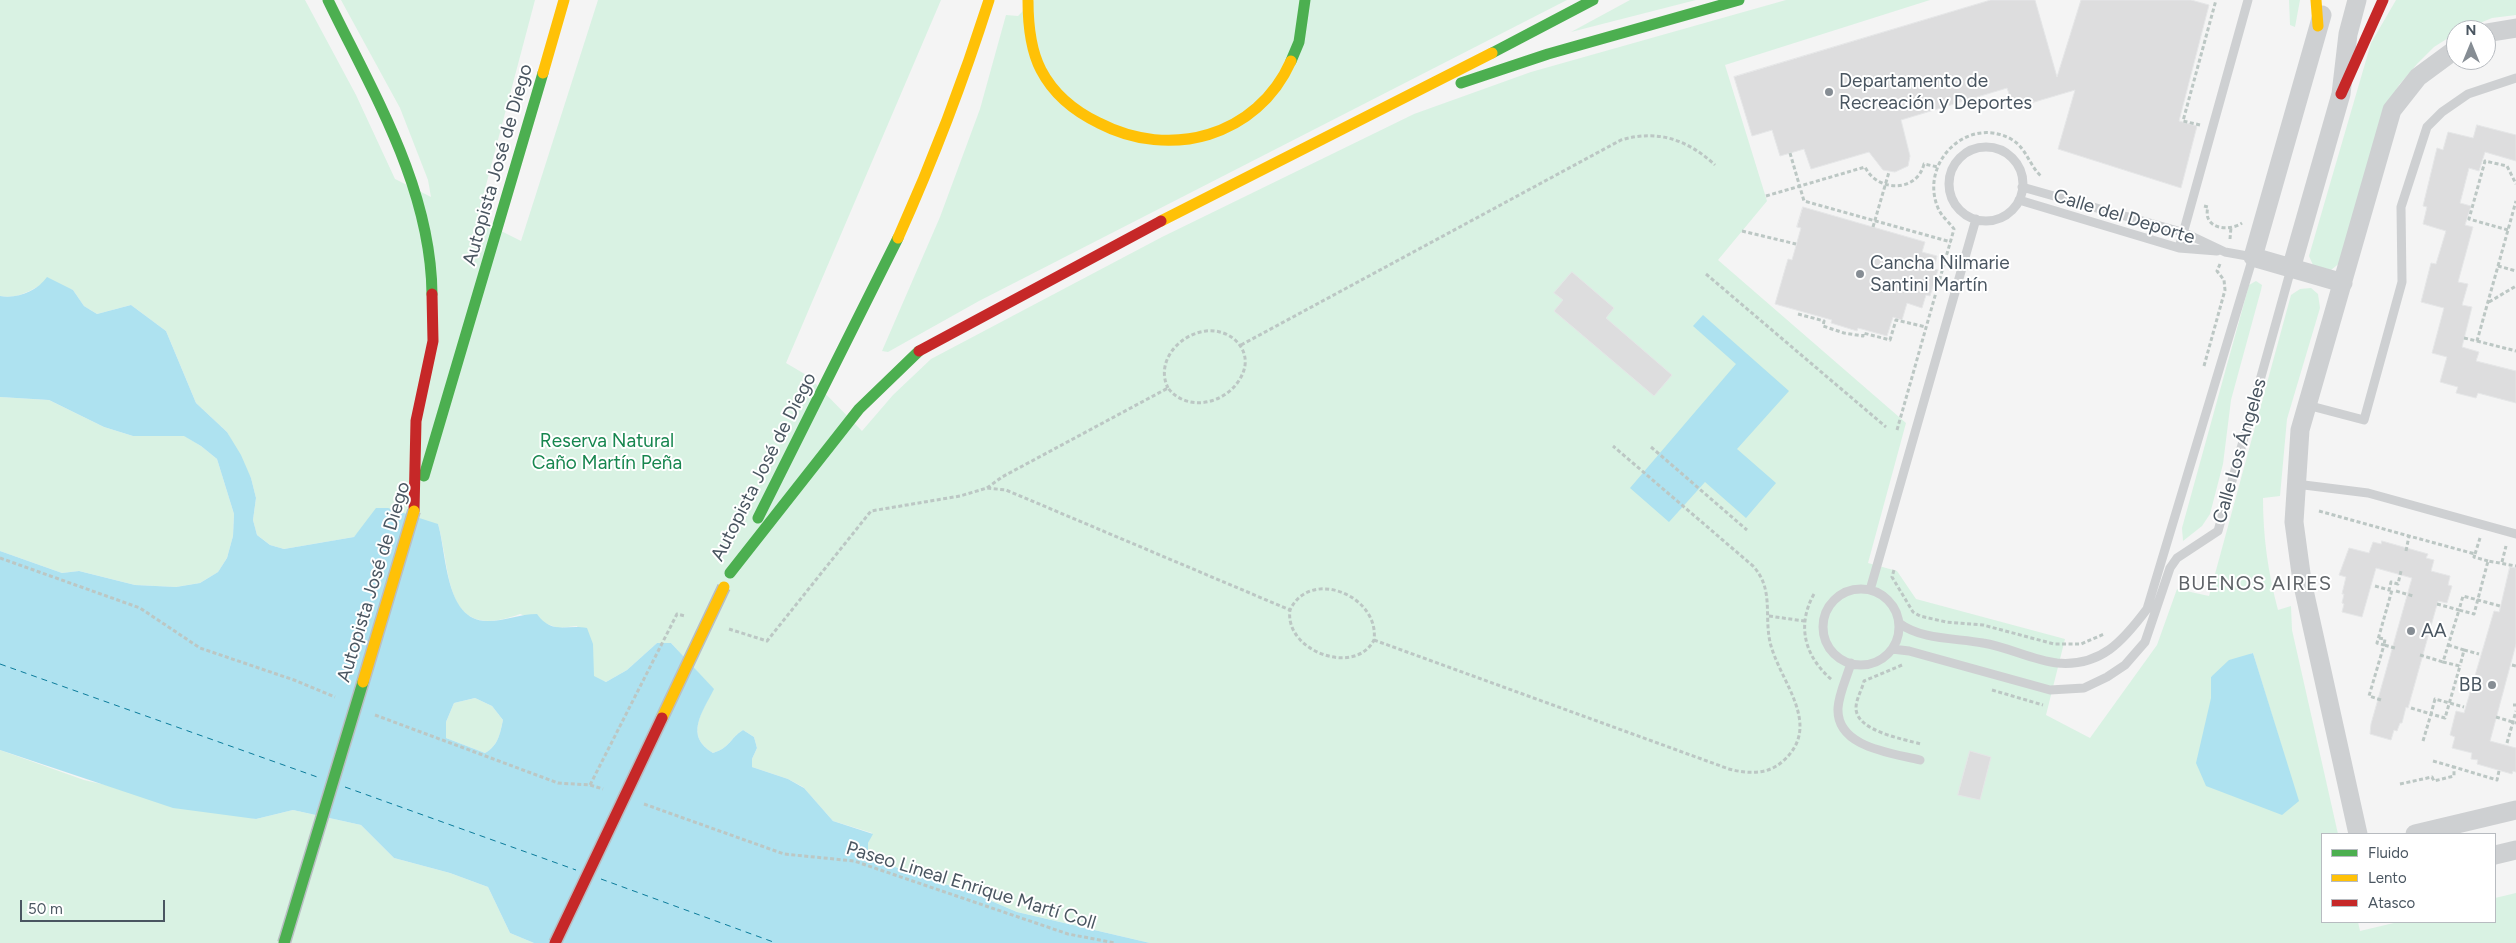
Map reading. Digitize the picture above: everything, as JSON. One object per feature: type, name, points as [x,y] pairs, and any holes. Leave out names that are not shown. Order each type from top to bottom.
[{"type":"main road","points":[[328,0],[404,157],[421,214],[432,275],[433,341],[416,421],[414,511]]},
{"type":"main road","name":"Autopista José de Diego","points":[[284,943],[414,511],[564,0]]},
{"type":"main road","name":"Autopista José de Diego","points":[[556,943],[730,573],[887,262],[936,151],[989,0]]},
{"type":"main road","points":[[1028,0],[1029,26],[1033,50],[1046,78],[1073,109],[1107,130],[1149,142],[1186,141],[1233,127],[1271,97],[1288,70],[1303,23],[1305,0]]},
{"type":"main road","points":[[730,573],[859,409],[911,357],[931,343],[1200,201],[1377,113],[1593,0]]},
{"type":"main road","points":[[1377,113],[1548,54],[1739,0]]},
{"type":"main road","points":[[2316,0],[2318,26]]},
{"type":"main road","points":[[2341,94],[2383,0]]},
{"type":"street","points":[[2326,0],[2253,257],[2343,283]]},
{"type":"street","name":"Calle Los Ángeles","points":[[2291,269],[2341,94],[2348,34],[2357,0]]},
{"type":"street","points":[[2496,31],[2516,28]]},
{"type":"street","points":[[2358,833],[2302,581],[2294,522],[2300,430],[2392,110],[2418,77],[2446,56]]},
{"type":"street","points":[[2419,833],[2516,810]]},
{"type":"street","points":[[2496,855],[2516,850]]},
{"type":"lane","points":[[2179,248],[2248,0]]},
{"type":"lane","points":[[2307,405],[2364,420],[2402,282],[2401,207],[2427,127],[2442,112],[2468,94],[2516,78]]},
{"type":"lane","points":[[1984,147],[2004,152],[2018,167],[2022,187],[2018,200],[2004,216],[1991,220],[1976,219],[1959,209],[1949,191],[1951,170],[1964,154],[1984,147]]},
{"type":"lane","name":"Calle del Deporte","points":[[2022,187],[2185,232],[2225,252],[2253,257]]},
{"type":"lane","points":[[2018,200],[2179,248],[2225,252]]},
{"type":"lane","points":[[2111,229],[2115,213]]},
{"type":"lane","points":[[1870,590],[1976,219]]},
{"type":"lane","points":[[1899,623],[1907,629],[1953,639],[1984,643],[2057,663],[2081,662],[2099,656],[2114,648],[2129,633],[2146,609],[2253,257]]},
{"type":"lane","name":"Calle Los Ángeles","points":[[1892,649],[1909,651],[2050,690],[2084,688],[2107,678],[2125,665],[2145,642],[2170,568],[2177,558],[2218,531],[2291,269]]},
{"type":"lane","points":[[2296,484],[2368,493],[2516,534]]},
{"type":"lane","points":[[1856,589],[1870,590],[1887,599],[1897,613],[1899,623],[1899,632],[1892,649],[1874,662],[1851,663],[1836,656],[1828,647],[1824,638],[1824,618],[1829,606],[1839,596],[1856,589]]},
{"type":"lane","points":[[1851,663],[1838,709],[1842,724],[1851,736],[1864,744],[1920,760]]},
{"type":"path","points":[[2198,134],[2201,125],[2183,121],[2216,0]]},
{"type":"path","points":[[1241,346],[1399,262],[1612,144],[1630,137],[1654,135],[1681,141],[1699,150],[1716,165]]},
{"type":"path","points":[[1790,153],[1804,201],[1951,242]]},
{"type":"path","points":[[2508,230],[2469,219],[2485,161],[2507,166],[2516,184]]},
{"type":"path","points":[[1766,196],[1865,167],[1872,178],[1885,185],[1897,186],[1910,182],[1921,173],[1924,164],[1938,167]]},
{"type":"path","points":[[1873,227],[1889,172]]},
{"type":"path","points":[[2477,341],[2516,201]]},
{"type":"path","points":[[2202,373],[2225,290],[2224,280],[2217,272],[2231,236],[2231,227]]},
{"type":"path","points":[[1742,231],[1796,244]]},
{"type":"path","points":[[2498,266],[2516,271]]},
{"type":"path","points":[[1706,274],[1886,427]]},
{"type":"path","points":[[2488,302],[2516,286]]},
{"type":"path","points":[[1798,314],[1824,321],[1823,326],[1844,333],[1862,336],[1864,333],[1890,340],[1896,320],[1926,328]]},
{"type":"path","points":[[1214,331],[1230,336],[1241,346],[1246,361],[1244,371],[1235,386],[1222,395],[1207,402],[1188,403],[1175,396],[1168,388],[1164,377],[1165,361],[1175,347],[1190,336],[1200,332],[1214,331]]},
{"type":"path","points":[[2464,338],[2516,351]]},
{"type":"path","points":[[722,627],[767,641],[871,511],[960,496],[986,488],[1002,477],[1168,388]]},
{"type":"path","points":[[1374,640],[1729,769],[1750,773],[1767,770],[1783,761],[1795,746],[1800,731],[1798,707],[1772,650],[1769,636],[1767,594],[1758,572],[1613,446]]},
{"type":"path","points":[[1651,447],[1747,530]]},
{"type":"path","points":[[986,488],[1006,490],[1052,507],[1290,610]]},
{"type":"path","points":[[2319,511],[2475,554]]},
{"type":"path","points":[[2406,551],[2409,536]]},
{"type":"path","points":[[2480,537],[2474,557],[2501,565],[2507,544]]},
{"type":"path","points":[[0,558],[140,608],[200,648],[294,680],[339,699]]},
{"type":"path","points":[[2437,604],[2474,614],[2488,561]]},
{"type":"path","points":[[2502,562],[2516,566]]},
{"type":"path","points":[[1894,570],[1892,577],[1913,612],[1920,616],[1946,622],[1983,625],[2054,644],[2081,644],[2105,633]]},
{"type":"path","points":[[2392,590],[2398,584],[2401,571]]},
{"type":"path","points":[[2395,648],[2377,643],[2392,590],[2391,582],[2398,584]]},
{"type":"path","points":[[2375,586],[2413,596]]},
{"type":"path","points":[[1315,590],[1330,590],[1348,594],[1364,606],[1370,614],[1374,640],[1366,650],[1351,656],[1336,657],[1322,654],[1308,647],[1296,636],[1291,627],[1290,610],[1299,597],[1315,590]]},
{"type":"path","points":[[1814,594],[1804,621],[1806,646],[1812,658],[1836,683],[1861,691]]},
{"type":"path","points":[[2444,662],[2463,596],[2500,606]]},
{"type":"path","points":[[590,785],[677,614],[686,616]]},
{"type":"path","points":[[1769,616],[1804,621]]},
{"type":"path","points":[[2381,700],[2369,696],[2384,645]]},
{"type":"path","points":[[2448,645],[2479,654]]},
{"type":"path","points":[[2411,708],[2445,718],[2464,650]]},
{"type":"path","points":[[2420,655],[2460,666]]},
{"type":"path","points":[[1907,666],[1902,665],[1864,681],[1856,709],[1860,721],[1872,729],[1924,745]]},
{"type":"path","points":[[1989,690],[2043,706]]},
{"type":"path","points":[[2423,741],[2435,699],[2464,707]]},
{"type":"path","points":[[366,711],[558,783],[590,785],[609,791]]},
{"type":"path","points":[[2507,743],[2516,711]]},
{"type":"path","points":[[2496,717],[2514,723]]},
{"type":"path","points":[[2433,761],[2497,780],[2499,771]]},
{"type":"path","points":[[2400,784],[2432,777],[2434,781],[2454,776],[2454,767]]},
{"type":"path","name":"Paseo Lineal Enrique Martí Coll","points":[[636,801],[784,854],[854,861],[1068,934],[1115,943]]},
{"type":"green space","name":"Reserva Natural Caño Martín Peña","points":[[0,0],[305,0],[356,95],[395,179],[431,197],[428,180],[400,108],[341,0],[535,0],[477,219],[521,241],[598,0],[941,0],[786,363],[808,376],[862,431],[893,395],[931,359],[1162,237],[1414,114],[1531,72],[1786,0],[1930,0],[1725,65],[1767,201],[1718,260],[1906,423],[1868,563],[1897,571],[1916,599],[2065,639],[2046,715],[2090,738],[2157,645],[2177,589],[2209,596],[2291,295],[2300,289],[2311,288],[2318,294],[2320,308],[2287,419],[2280,496],[2263,498],[2263,512],[2267,555],[2274,596],[2278,610],[2291,606],[2292,630],[2338,833],[2321,833],[2321,923],[2358,923],[2360,931],[2394,923],[2496,923],[2496,898],[2516,893],[2516,943],[1150,943],[1017,912],[963,889],[936,882],[868,857],[868,843],[872,833],[833,821],[803,787],[788,779],[752,767],[752,759],[757,748],[754,737],[743,730],[727,745],[713,753],[704,746],[697,732],[701,715],[713,689],[671,643],[657,643],[627,670],[606,682],[593,677],[593,664],[577,626],[558,628],[520,614],[495,621],[477,619],[464,611],[455,599],[438,524],[365,525],[354,537],[284,549],[270,545],[257,535],[253,520],[256,498],[251,478],[227,432],[196,403],[166,331],[131,305],[97,314],[84,306],[73,290],[42,284],[17,296],[0,296]],"holes":[[[2252,653],[2298,801],[2211,698],[2211,677]]]},
{"type":"green space","points":[[1034,0],[1567,0],[979,301],[888,352],[882,351],[940,217],[980,109],[1006,15],[1018,16]]},
{"type":"green space","points":[[1630,0],[1696,0],[1571,32]]},
{"type":"green space","points":[[2289,0],[2300,0],[2295,27],[2290,25]]},
{"type":"green space","points":[[2396,0],[2516,0],[2516,15],[2487,20],[2446,20],[2446,39],[2434,47],[2399,85],[2383,115],[2341,262],[2331,270],[2313,265],[2309,256],[2371,43]]},
{"type":"green space","points":[[2256,281],[2262,285],[2231,400],[2223,464],[2210,514],[2202,526],[2183,541],[2182,528],[2249,285]]},
{"type":"green space","points":[[0,397],[49,400],[104,427],[133,436],[185,436],[201,446],[217,459],[234,514],[233,536],[227,558],[218,572],[200,583],[176,587],[135,585],[79,571],[62,573],[0,551]]},
{"type":"green space","points":[[475,698],[492,706],[503,720],[496,743],[485,753],[446,738],[446,722],[454,703]]},
{"type":"green space","points":[[0,750],[84,780],[256,819],[293,810],[361,825],[394,858],[450,873],[488,887],[510,933],[534,943],[0,943]]},
{"type":"water","points":[[47,277],[73,290],[84,306],[97,314],[131,305],[166,331],[196,403],[227,432],[241,455],[251,478],[256,498],[253,520],[257,535],[270,545],[284,549],[354,537],[376,508],[388,508],[438,524],[450,584],[463,610],[474,618],[488,621],[537,614],[554,627],[587,628],[593,644],[594,676],[606,682],[627,670],[657,643],[671,643],[714,689],[698,724],[697,732],[704,746],[713,753],[719,751],[743,730],[754,737],[757,748],[752,759],[752,767],[788,779],[804,788],[833,821],[873,834],[868,843],[868,857],[936,882],[963,889],[1017,912],[1150,943],[534,943],[510,933],[488,887],[450,873],[394,858],[361,825],[293,810],[256,819],[173,808],[0,750],[0,551],[62,573],[79,571],[135,585],[176,587],[200,583],[218,572],[227,558],[233,536],[234,514],[217,459],[201,446],[184,436],[133,436],[104,427],[49,400],[0,397],[0,296],[20,295],[32,290]],"holes":[[[475,698],[492,706],[503,720],[498,739],[493,747],[485,753],[446,738],[446,722],[454,703]]]},
{"type":"water","points":[[1703,315],[1789,391],[1737,449],[1776,483],[1746,518],[1705,482],[1669,522],[1630,488],[1736,364],[1693,326]]},
{"type":"water","points":[[2253,653],[2299,801],[2282,815],[2206,786],[2196,763],[2211,698],[2211,677],[2229,660]]},
{"type":"building","name":"Departamento de Recreación y Deportes","points":[[1991,0],[2035,0],[2057,77],[2081,0],[2191,0],[2209,5],[2179,121],[2197,126],[2181,188],[2058,149],[2075,90],[2014,108],[2007,88],[1901,120],[1910,156],[1908,166],[1895,172],[1883,170],[1869,152],[1811,169],[1804,149],[1780,156],[1772,130],[1752,136],[1734,77]]},
{"type":"building","points":[[2477,125],[2516,135],[2516,161],[2485,152],[2479,171],[2469,168],[2460,203],[2471,206],[2465,225],[2473,227],[2458,282],[2468,284],[2462,305],[2472,307],[2462,347],[2479,352],[2476,361],[2516,371],[2516,403],[2478,393],[2476,398],[2456,393],[2458,387],[2440,382],[2447,357],[2432,353],[2444,308],[2421,302],[2431,263],[2436,264],[2446,231],[2423,224],[2427,207],[2423,206],[2437,148],[2443,150],[2448,132],[2473,138]]},
{"type":"building","name":"Cancha Nilmarie Santini Martín","points":[[1803,207],[1925,242],[1922,252],[1937,256],[1934,269],[1938,270],[1930,296],[1926,295],[1922,308],[1907,303],[1902,320],[1893,317],[1887,336],[1858,328],[1857,331],[1831,323],[1832,320],[1775,304],[1788,259],[1792,260],[1801,228],[1797,227]]},
{"type":"building","points":[[1572,272],[1614,308],[1606,318],[1672,375],[1654,396],[1554,311],[1563,300],[1554,293]]},
{"type":"building","name":"AA","points":[[2382,541],[2428,554],[2426,558],[2434,560],[2431,571],[2450,576],[2448,585],[2452,586],[2447,603],[2438,601],[2408,708],[2406,707],[2402,723],[2400,723],[2397,731],[2394,730],[2391,740],[2370,734],[2371,724],[2412,578],[2376,568],[2362,617],[2342,612],[2344,594],[2342,594],[2346,577],[2339,575],[2349,548],[2369,553],[2373,542],[2381,544]]},
{"type":"building","name":"BB","points":[[2510,567],[2516,568],[2516,644],[2490,741],[2516,748],[2516,772],[2513,771],[2512,774],[2477,764],[2478,760],[2471,759],[2472,753],[2452,748],[2455,737],[2450,735],[2456,711],[2464,713],[2494,611],[2499,612]]},
{"type":"building","points":[[1970,751],[1991,757],[1980,800],[1958,795]]},
{"type":"ferry route","points":[[0,664],[320,778]]},
{"type":"ferry route","points":[[345,787],[576,870]]},
{"type":"ferry route","points":[[601,879],[776,943]]},
{"type":"traffic: fast","points":[[328,0],[380,106],[411,179],[422,216],[429,255],[432,294]]},
{"type":"traffic: fast","points":[[1291,61],[1299,42],[1305,0]]},
{"type":"traffic: fast","points":[[1492,53],[1593,0]]},
{"type":"traffic: fast","points":[[1461,83],[1548,54],[1739,0]]},
{"type":"traffic: fast","points":[[424,476],[543,73]]},
{"type":"traffic: fast","points":[[758,518],[898,238]]},
{"type":"traffic: fast","points":[[730,573],[859,409],[919,351]]},
{"type":"traffic: fast","points":[[284,943],[363,682]]},
{"type":"traffic: slow","points":[[543,73],[564,0]]},
{"type":"traffic: slow","points":[[898,238],[947,120],[989,0]]},
{"type":"traffic: slow","points":[[1028,0],[1029,27],[1034,54],[1046,79],[1058,95],[1073,108],[1099,123],[1126,134],[1154,140],[1182,140],[1209,134],[1234,124],[1257,108],[1276,87],[1291,61]]},
{"type":"traffic: slow","points":[[2316,0],[2318,26]]},
{"type":"traffic: slow","points":[[1161,221],[1492,53]]},
{"type":"traffic: slow","points":[[363,682],[414,511]]},
{"type":"traffic: slow","points":[[662,718],[724,587]]},
{"type":"traffic: jam","points":[[2341,94],[2383,0]]},
{"type":"traffic: jam","points":[[919,351],[1161,221]]},
{"type":"traffic: jam","points":[[414,511],[416,421],[433,341],[432,294]]},
{"type":"traffic: jam","points":[[555,943],[662,718]]},
{"type":"place","name":"Departamento de Recreación y Deportes","points":[[1829,92]]},
{"type":"place","name":"Cancha Nilmarie Santini Martín","points":[[1860,274]]},
{"type":"place","name":"AA","points":[[2411,631]]},
{"type":"place","name":"BB","points":[[2492,685]]},
{"type":"district","name":"BUENOS AIRES","points":[[2255,584]]}]
